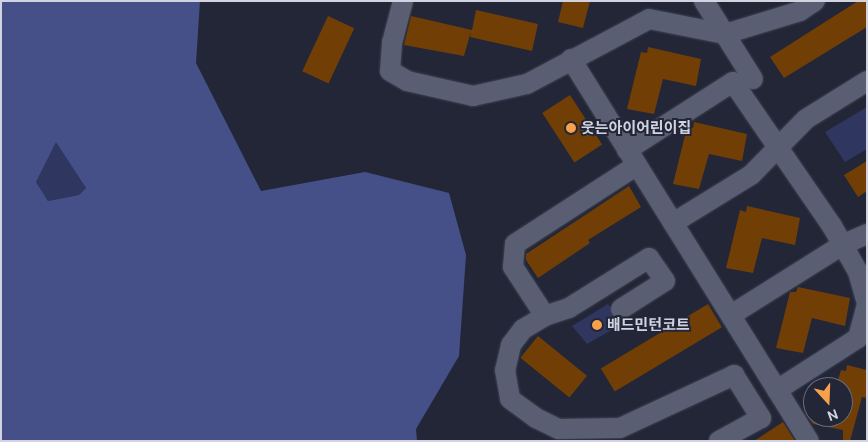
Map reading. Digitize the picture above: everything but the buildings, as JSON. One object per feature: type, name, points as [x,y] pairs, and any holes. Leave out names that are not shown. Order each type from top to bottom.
[{"type":"lane","points":[[403,1],[392,43],[390,71],[407,81],[473,96],[527,84],[649,19],[725,34],[800,10],[814,1]]},
{"type":"lane","points":[[708,3],[752,79]]},
{"type":"lane","points":[[571,59],[809,441]]},
{"type":"lane","points":[[673,223],[751,175],[806,119],[867,81]]},
{"type":"lane","points":[[544,316],[513,267],[515,244],[733,82],[842,245],[858,272],[867,304],[858,338],[777,390]]},
{"type":"lane","points":[[731,315],[842,245],[867,234]]},
{"type":"lane","points":[[621,309],[665,281],[649,258],[569,308],[544,316],[523,329],[511,345],[505,370],[510,398],[536,418],[559,429],[627,434],[734,375],[761,418],[719,441]]},
{"type":"shaded area","points":[[1,1],[200,1],[196,63],[261,191],[365,172],[449,193],[466,255],[459,356],[416,429],[417,441],[1,441]],"holes":[[[56,142],[86,188],[79,195],[48,201],[36,182]]]},
{"type":"shaded area","points":[[867,107],[867,149],[845,162],[825,132]]},
{"type":"shaded area","points":[[56,141],[86,188],[79,195],[48,201],[36,182]]},
{"type":"shaded area","name":"배드민턴코트","points":[[608,304],[622,324],[587,344],[572,326]]},
{"type":"place","name":"웃는아이어린이집","points":[[571,128]]},
{"type":"place","name":"배드민턴코트","points":[[597,325]]}]
